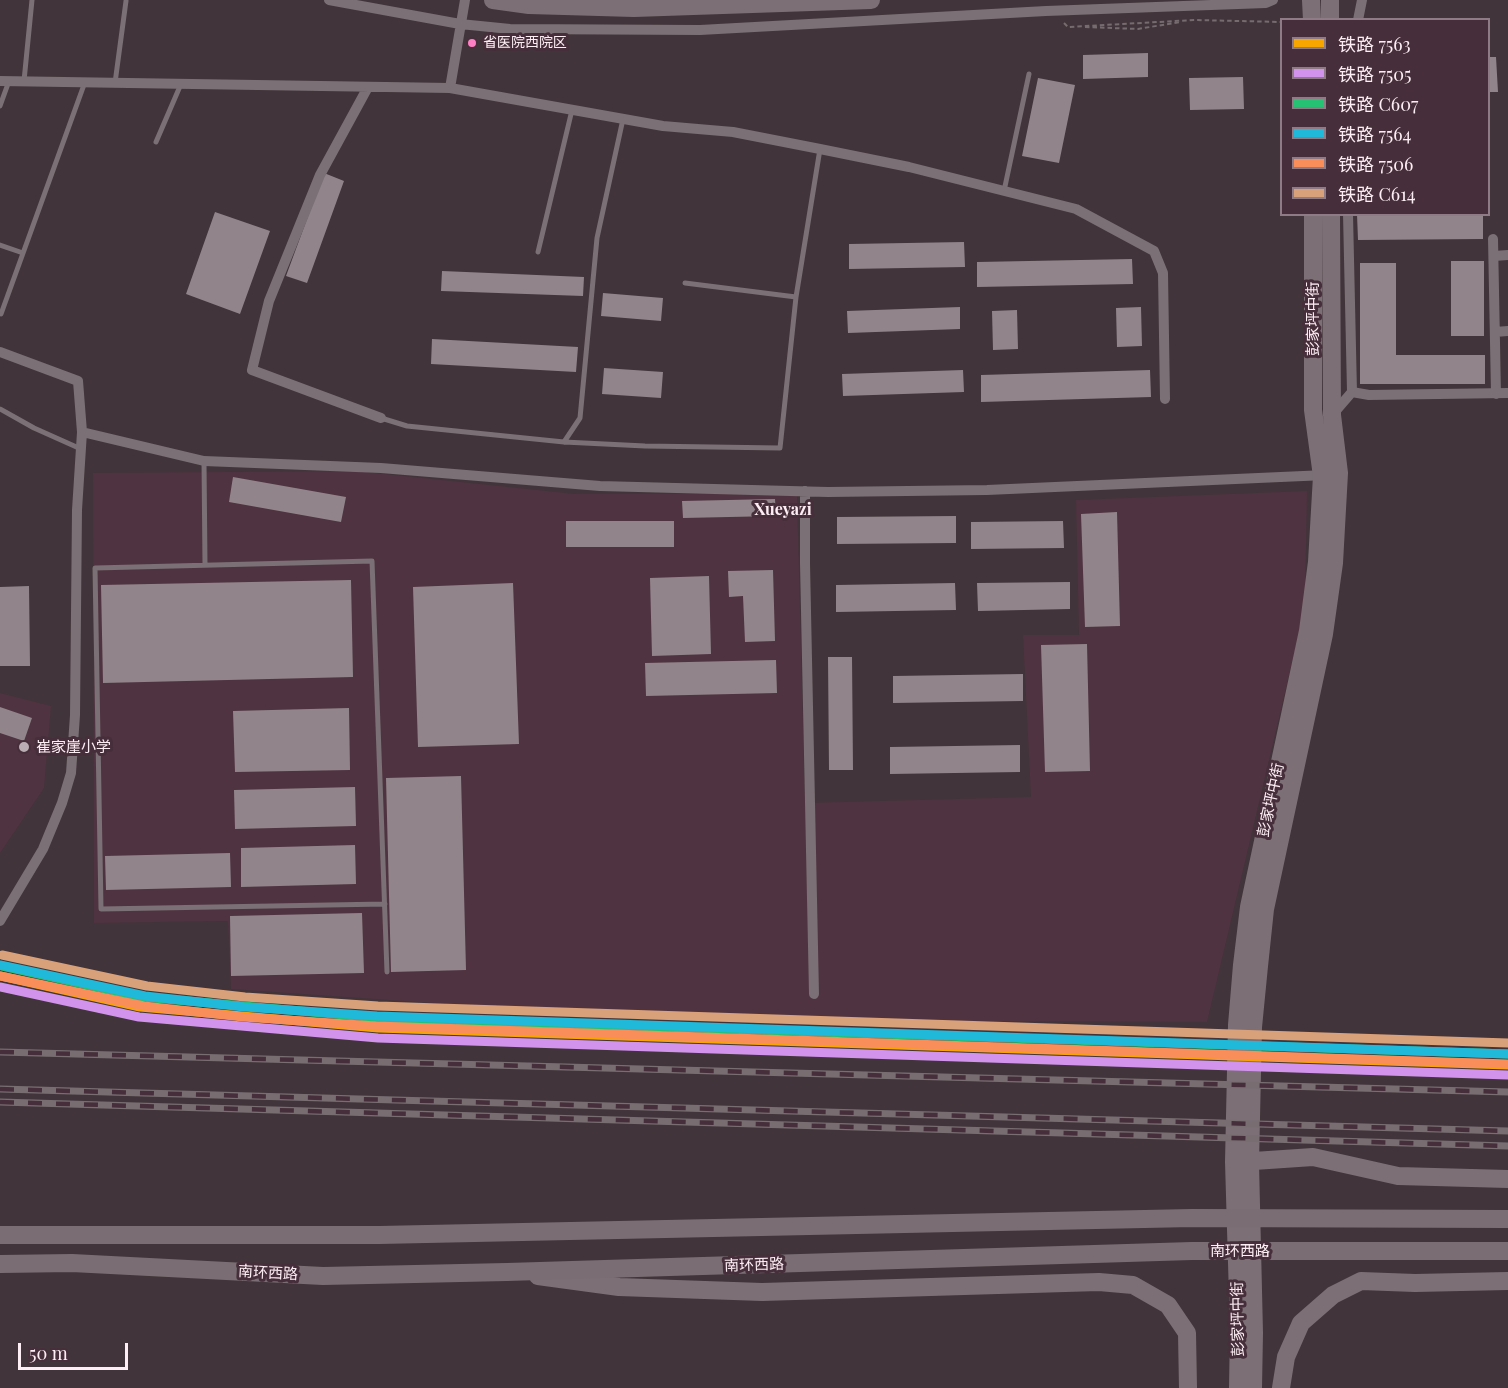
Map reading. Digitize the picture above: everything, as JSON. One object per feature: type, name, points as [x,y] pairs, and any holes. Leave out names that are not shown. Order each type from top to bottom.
[{"type":"highway","points":[[0,1235],[379,1235],[1192,1218],[1508,1219]]},
{"type":"highway","name":"南环西路","points":[[0,1264],[72,1263],[323,1276],[1192,1251],[1508,1251]]},
{"type":"main road","points":[[493,0],[529,5],[634,8],[871,0]]},
{"type":"main road","points":[[1311,0],[1312,18]]},
{"type":"main road","points":[[1330,0],[1330,18]]},
{"type":"main road","name":"彭家坪中街","points":[[1312,216],[1313,410],[1330,475]]},
{"type":"main road","name":"彭家坪中街","points":[[1238,1388],[1242,1162],[1265,909],[1330,599],[1331,216]]},
{"type":"main road","points":[[1242,1162],[1313,1157],[1398,1176],[1508,1179]]},
{"type":"main road","name":"彭家坪中街","points":[[1242,1162],[1254,1333],[1253,1388]]},
{"type":"main road","points":[[507,1272],[619,1287],[762,1292],[1099,1282],[1133,1285],[1168,1305],[1187,1333],[1188,1388]]},
{"type":"main road","points":[[1281,1388],[1286,1357],[1301,1323],[1333,1294],[1361,1281],[1415,1283],[1508,1281]]},
{"type":"street","points":[[329,0],[460,24],[510,29],[700,30],[1046,11],[1266,3],[1273,0]]},
{"type":"street","points":[[450,88],[465,0]]},
{"type":"street","points":[[1358,18],[1362,0]]},
{"type":"street","points":[[4,81],[450,88],[663,126],[733,132],[909,167],[1076,209],[1154,251],[1163,273],[1165,399]]},
{"type":"street","points":[[368,87],[316,185],[268,301],[252,370],[381,418]]},
{"type":"street","points":[[1332,415],[1352,392],[1348,216]]},
{"type":"street","points":[[1493,239],[1496,394]]},
{"type":"street","points":[[1494,255],[1508,255]]},
{"type":"street","points":[[1495,332],[1508,331]]},
{"type":"street","points":[[0,352],[78,381],[82,432],[77,510],[75,715],[72,773],[43,849],[0,921]]},
{"type":"street","points":[[1352,392],[1369,395],[1508,393]]},
{"type":"street","points":[[82,432],[204,461],[381,468],[600,486],[805,491],[987,490],[1330,475]]},
{"type":"street","points":[[805,491],[814,994]]},
{"type":"lane","points":[[24,81],[32,0]]},
{"type":"lane","points":[[115,83],[126,1]]},
{"type":"lane","points":[[1004,191],[1029,74]]},
{"type":"lane","points":[[0,106],[4,81]]},
{"type":"lane","points":[[1,314],[85,82]]},
{"type":"lane","points":[[156,142],[180,84]]},
{"type":"lane","points":[[538,252],[572,110]]},
{"type":"lane","points":[[564,442],[580,418],[597,238],[623,118]]},
{"type":"lane","points":[[381,418],[407,426],[564,442],[780,448],[796,297],[820,149]]},
{"type":"lane","points":[[0,245],[23,253]]},
{"type":"lane","points":[[685,283],[796,297]]},
{"type":"lane","points":[[0,409],[34,428],[81,449]]},
{"type":"lane","points":[[204,461],[205,565]]},
{"type":"lane","points":[[385,904],[101,909],[95,568],[372,561],[385,904],[387,972]]},
{"type":"path","points":[[1046,11],[1068,27],[1138,29],[1195,20]]},
{"type":"path","points":[[1068,27],[1195,20],[1280,22]]},
{"type":"shaded area","points":[[356,471],[575,494],[797,494],[805,803],[1031,797],[1023,635],[1079,635],[1076,500],[1307,491],[1305,608],[1207,1022],[677,1020],[231,989],[228,921],[94,923],[93,473]]},
{"type":"shaded area","name":"崔家崖小学","points":[[0,693],[51,706],[44,788],[0,853]]},
{"type":"building","points":[[1148,53],[1148,77],[1083,79],[1083,55]]},
{"type":"building","points":[[1490,57],[1496,57],[1498,92],[1490,92]]},
{"type":"building","points":[[1243,77],[1244,109],[1190,110],[1189,78]]},
{"type":"building","points":[[1038,78],[1075,85],[1059,163],[1022,156]]},
{"type":"building","points":[[324,173],[344,181],[307,283],[286,276]]},
{"type":"building","points":[[215,212],[270,231],[240,314],[186,294]]},
{"type":"building","points":[[1357,216],[1483,216],[1483,239],[1358,240]]},
{"type":"building","points":[[964,242],[965,267],[849,269],[849,244]]},
{"type":"building","points":[[1132,259],[1133,284],[977,287],[977,262]]},
{"type":"building","points":[[1451,261],[1484,261],[1484,336],[1451,336]]},
{"type":"building","points":[[1360,263],[1396,263],[1396,355],[1485,355],[1485,384],[1360,384]]},
{"type":"building","points":[[442,271],[584,277],[583,296],[441,291]]},
{"type":"building","points":[[603,293],[663,298],[661,321],[601,316]]},
{"type":"building","points":[[960,307],[960,329],[848,333],[847,311]]},
{"type":"building","points":[[1141,307],[1142,346],[1117,347],[1116,308]]},
{"type":"building","points":[[1017,310],[1018,349],[993,350],[992,311]]},
{"type":"building","points":[[432,339],[578,347],[576,372],[431,364]]},
{"type":"building","points":[[604,368],[663,372],[661,398],[602,394]]},
{"type":"building","points":[[963,370],[964,392],[843,396],[842,374]]},
{"type":"building","points":[[1150,370],[1151,397],[981,402],[981,375]]},
{"type":"building","points":[[233,477],[346,497],[341,522],[229,502]]},
{"type":"building","points":[[775,499],[776,516],[683,518],[682,501]]},
{"type":"building","points":[[1117,512],[1120,626],[1085,627],[1081,514]]},
{"type":"building","points":[[956,516],[956,543],[837,544],[837,517]]},
{"type":"building","points":[[566,521],[674,521],[674,547],[566,547]]},
{"type":"building","points":[[1063,521],[1064,548],[971,549],[971,522]]},
{"type":"building","points":[[773,570],[775,641],[745,642],[743,596],[729,597],[728,571]]},
{"type":"building","points":[[709,576],[711,654],[652,656],[650,578]]},
{"type":"building","points":[[351,580],[353,677],[103,683],[101,585]]},
{"type":"building","points":[[1070,582],[1070,609],[978,611],[977,583]]},
{"type":"building","points":[[513,583],[519,744],[418,747],[413,587]]},
{"type":"building","points":[[955,583],[956,610],[836,612],[836,585]]},
{"type":"building","points":[[29,586],[30,666],[0,666],[0,587]]},
{"type":"building","points":[[1087,644],[1090,771],[1045,772],[1041,645]]},
{"type":"building","points":[[828,657],[852,657],[853,770],[829,770]]},
{"type":"building","points":[[776,660],[777,693],[646,696],[645,663]]},
{"type":"building","points":[[1023,674],[1023,701],[893,703],[893,676]]},
{"type":"building","points":[[0,707],[32,718],[24,741],[0,733]]},
{"type":"building","points":[[349,708],[350,770],[235,772],[233,711]]},
{"type":"building","points":[[1020,745],[1020,772],[890,774],[890,747]]},
{"type":"building","points":[[461,776],[466,970],[391,972],[386,778]]},
{"type":"building","points":[[355,787],[356,826],[235,829],[234,790]]},
{"type":"building","points":[[355,845],[356,884],[241,887],[241,848]]},
{"type":"building","points":[[230,853],[231,887],[106,890],[105,856]]},
{"type":"building","points":[[362,913],[364,973],[231,976],[230,916]]},
{"type":"railway","points":[[0,1052],[1508,1092]]},
{"type":"railway","points":[[0,1089],[1508,1131]]},
{"type":"railway","points":[[0,1102],[1508,1146]]},
{"type":"rail line","name":"C614","points":[[2,955],[147,986],[245,997],[378,1006],[1508,1043]]},
{"type":"rail line","name":"7564","points":[[0,965],[145,996],[244,1007],[377,1016],[1508,1054]]},
{"type":"rail line","name":"C607","points":[[2,966],[142,997],[379,1018],[1508,1054]]},
{"type":"rail line","name":"7563","points":[[0,976],[140,1007],[378,1028],[1508,1065]]},
{"type":"rail line","name":"7506","points":[[0,976],[144,1006],[243,1017],[376,1026],[1508,1064]]},
{"type":"rail line","name":"7505","points":[[0,987],[139,1017],[378,1038],[1508,1075]]},
{"type":"place","name":"省医院西院区","points":[[472,43]]},
{"type":"place","name":"崔家崖小学","points":[[24,747]]},
{"type":"district","name":"Xueyazi","points":[[783,510]]}]
